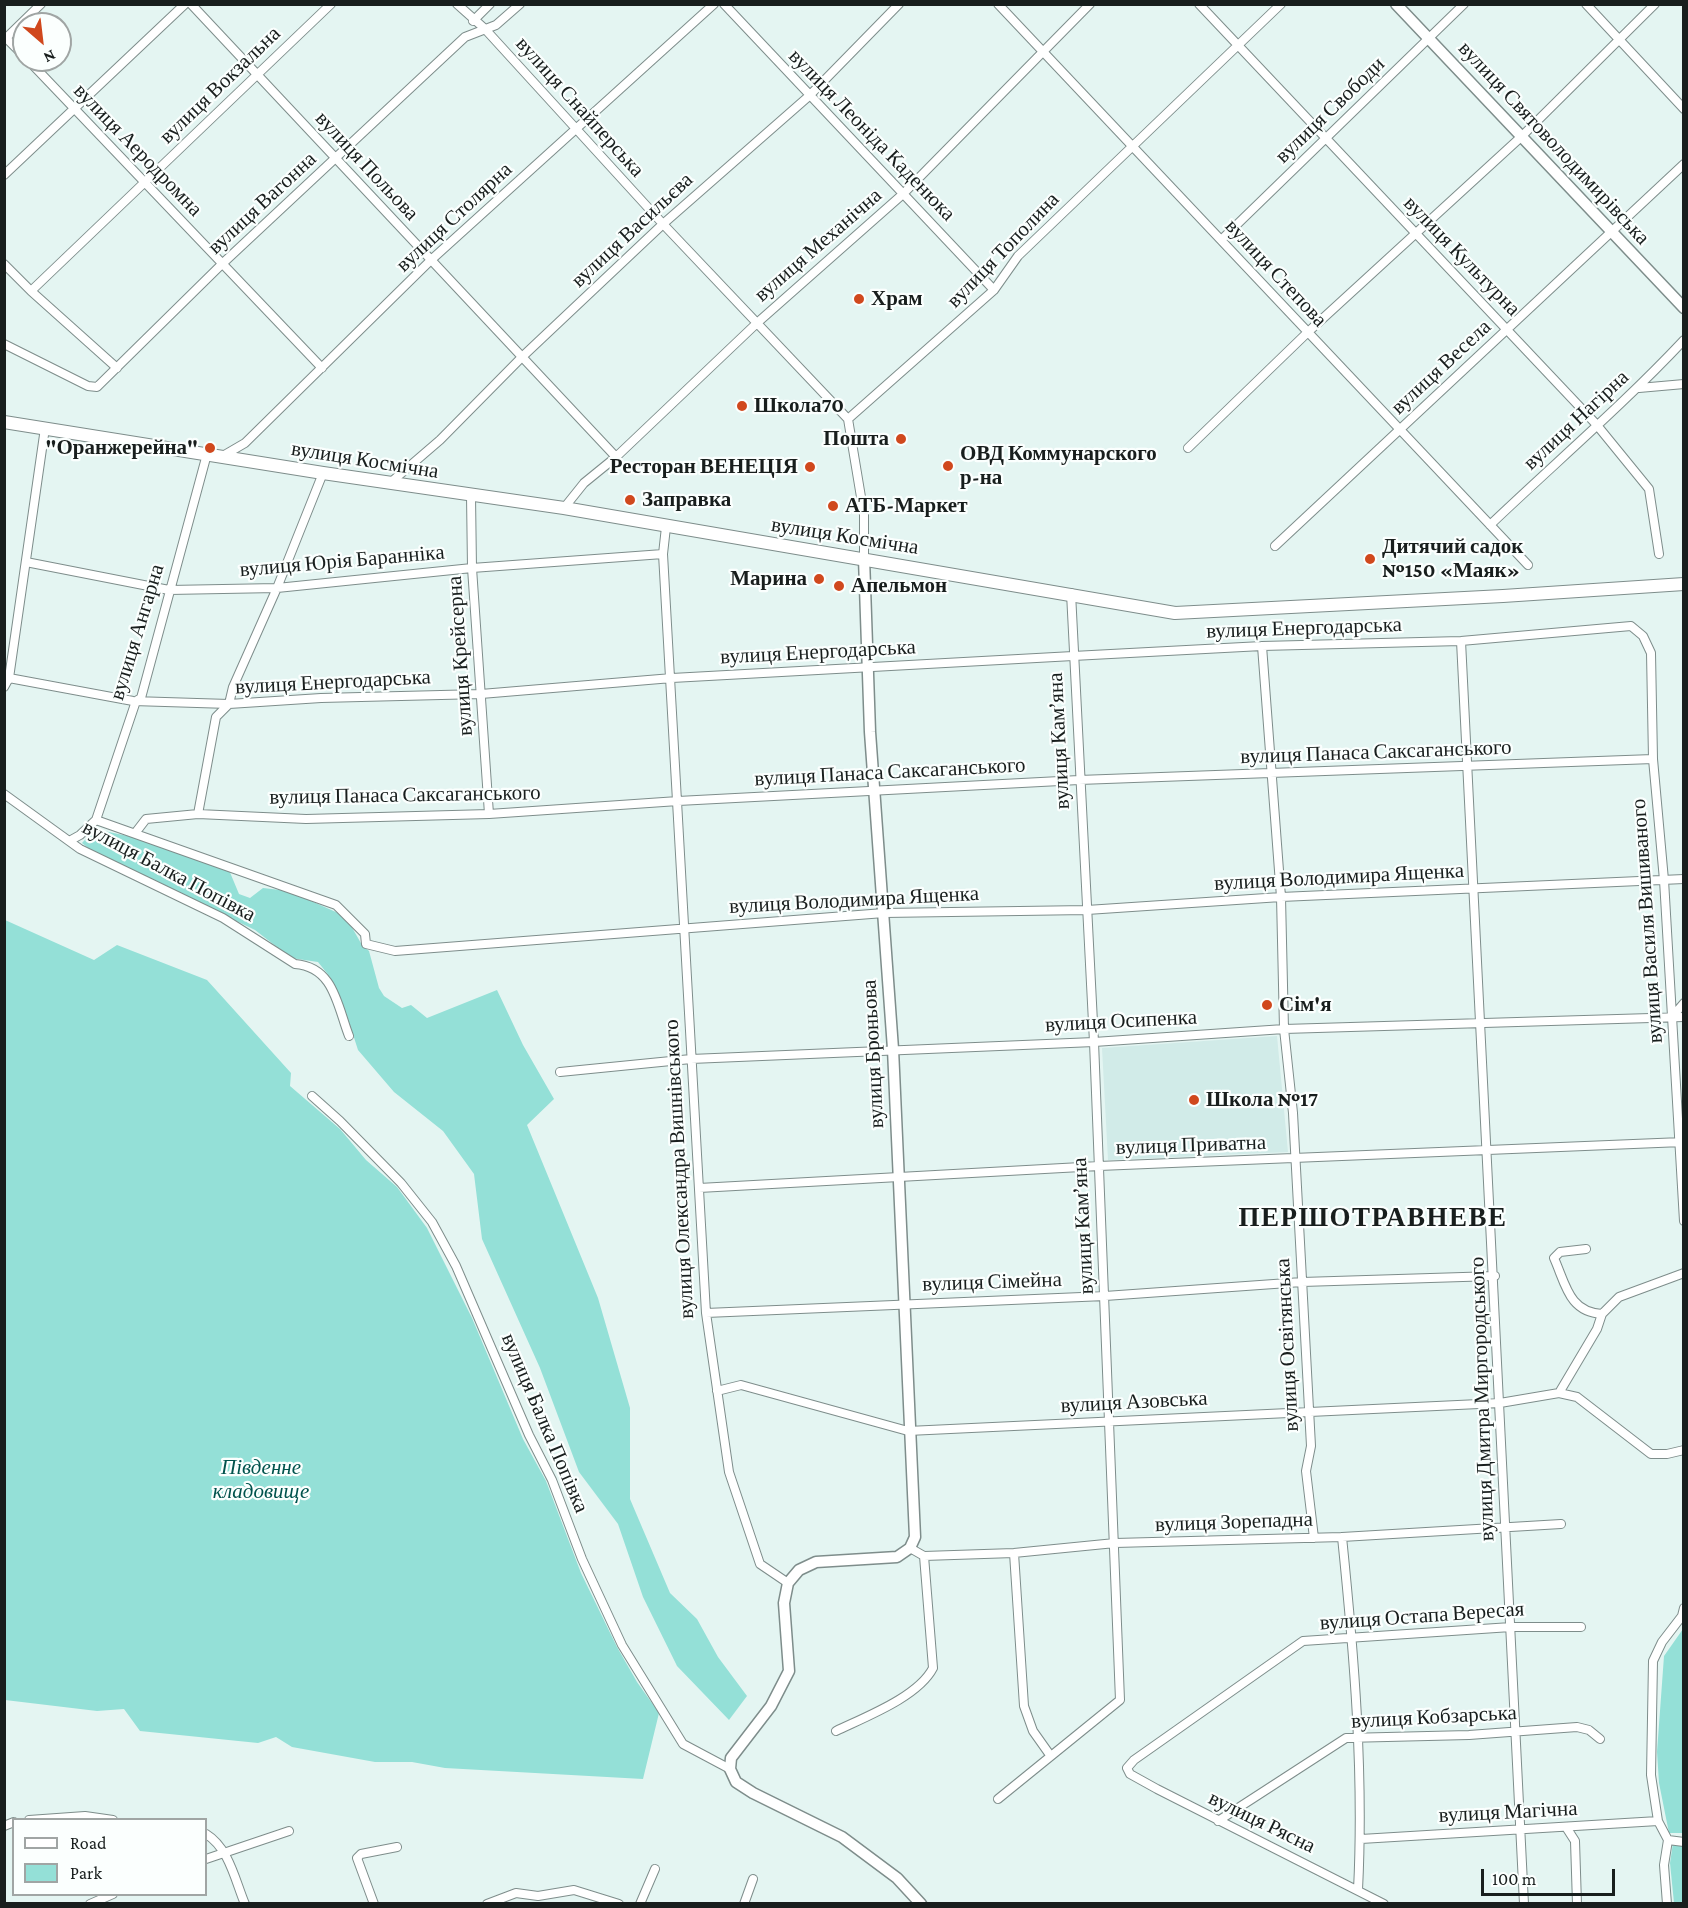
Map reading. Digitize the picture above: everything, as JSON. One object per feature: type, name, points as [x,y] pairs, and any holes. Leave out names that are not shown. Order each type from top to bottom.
[{"type":"main road","name":"вулиця Космічна","points":[[4,422],[471,496],[564,508],[666,527],[1071,593],[1152,609],[1194,614],[1683,584]]},
{"type":"street","points":[[5,38],[41,4]]},
{"type":"street","points":[[4,175],[185,4]]},
{"type":"street","name":"вулиця Польова","points":[[190,4],[616,457]]},
{"type":"street","name":"вулиця Вокзальна","points":[[31,291],[331,4]]},
{"type":"street","name":"вулиця Снайперська","points":[[457,4],[484,29],[663,224],[848,419]]},
{"type":"street","points":[[473,21],[490,4]]},
{"type":"street","name":"вулиця Вагонна","points":[[4,344],[93,388],[117,368],[222,264],[465,37],[496,26],[520,4]]},
{"type":"street","name":"вулиця Столярна","points":[[221,457],[246,443],[431,260],[714,4]]},
{"type":"street","name":"вулиця Леоніда Каденюка","points":[[724,4],[994,290]]},
{"type":"street","name":"вулиця Васильєва","points":[[390,483],[440,440],[522,357],[663,224],[809,96],[899,4]]},
{"type":"street","name":"вулиця Степова","points":[[998,4],[1528,565]]},
{"type":"street","name":"вулиця Механічна","points":[[564,508],[584,483],[616,457],[757,323],[903,194],[1090,4]]},
{"type":"street","name":"вулиця Культурна","points":[[1199,4],[1596,424],[1649,489],[1659,554]]},
{"type":"street","name":"вулиця Тополина","points":[[848,419],[994,290],[1018,256],[1281,4]]},
{"type":"street","name":"вулиця Святоволодимирівська","points":[[1396,4],[1683,308]]},
{"type":"street","name":"вулиця Свободи","points":[[1221,240],[1464,4]]},
{"type":"street","points":[[1586,4],[1683,110]]},
{"type":"street","points":[[1188,448],[1308,332],[1521,136],[1655,4]]},
{"type":"street","name":"вулиця Аеродромна","points":[[39,72],[322,368]]},
{"type":"street","name":"вулиця Весела","points":[[1275,546],[1683,164]]},
{"type":"street","points":[[4,264],[117,368]]},
{"type":"street","name":"вулиця Нагірна","points":[[1490,525],[1596,424],[1639,388],[1683,340]]},
{"type":"street","points":[[1639,388],[1683,384]]},
{"type":"street","points":[[848,419],[864,515],[864,558]]},
{"type":"street","points":[[4,687],[9,678],[45,428]]},
{"type":"street","name":"вулиця Ангарна","points":[[96,820],[136,701],[141,698],[207,454]]},
{"type":"street","points":[[198,814],[216,717],[229,704],[249,649],[278,588],[323,473]]},
{"type":"street","name":"вулиця Крейсерна","points":[[471,496],[472,568],[489,814]]},
{"type":"street","name":"вулиця Олександра Вишнівського","points":[[666,527],[663,554],[672,678],[706,1313],[729,1472],[760,1564],[788,1583]]},
{"type":"street","name":"вулиця Юрія Баранніка","points":[[26,562],[169,590],[278,588],[472,568],[663,554]]},
{"type":"street","name":"вулиця Броньова","points":[[864,558],[867,667],[893,1049],[899,1177],[908,1431],[915,1537],[910,1548]]},
{"type":"street","name":"вулиця Кам’яна","points":[[998,1799],[1120,1700],[1094,1042],[1071,593]]},
{"type":"street","name":"вулиця Енергодарська","points":[[9,678],[136,701],[229,704],[321,698],[481,694],[672,678],[1262,646],[1461,641],[1630,626]]},
{"type":"street","name":"вулиця Василя Вишиваного","points":[[1630,626],[1643,636],[1651,653],[1653,759],[1664,880],[1681,1142],[1683,1221]]},
{"type":"street","name":"вулиця Дмитра Миргородського","points":[[1461,641],[1483,1021],[1487,1150],[1496,1276],[1505,1528],[1524,1904]]},
{"type":"street","name":"вулиця Освітянська","points":[[1262,646],[1281,897],[1284,1029],[1293,1113],[1311,1446],[1306,1471],[1314,1538]]},
{"type":"street","name":"вулиця Панаса Саксаганського","points":[[136,832],[146,819],[198,814],[306,819],[489,814],[678,801],[1079,780],[1468,768],[1653,759]]},
{"type":"street","name":"вулиця Балка Попівка","points":[[4,794],[81,849],[223,918],[295,964],[309,965],[321,972],[330,985],[349,1036]]},
{"type":"street","points":[[71,840],[96,820]]},
{"type":"street","name":"вулиця Володимира Ященка","points":[[96,820],[136,832],[156,843],[204,857],[336,905],[366,934],[366,944],[395,951],[884,913],[1087,910],[1281,897],[1683,879]]},
{"type":"street","points":[[1672,1017],[1683,1003]]},
{"type":"street","name":"вулиця Осипенка","points":[[560,1072],[691,1059],[1094,1042],[1284,1029],[1483,1021],[1683,1017]]},
{"type":"street","name":"вулиця Балка Попівка","points":[[312,1096],[401,1183],[432,1222],[456,1266],[529,1435],[552,1480],[582,1559],[622,1645],[683,1744],[730,1769]]},
{"type":"street","name":"вулиця Приватна","points":[[699,1188],[1099,1166],[1681,1142]]},
{"type":"street","points":[[1586,1249],[1560,1252],[1554,1258],[1579,1308],[1588,1313],[1602,1314]]},
{"type":"street","points":[[1683,1273],[1619,1297],[1602,1314],[1597,1329],[1559,1393],[1577,1397],[1651,1454],[1667,1454],[1683,1450]]},
{"type":"street","name":"вулиця Сімейна","points":[[706,1313],[1105,1296],[1302,1282],[1496,1276]]},
{"type":"street","name":"вулиця Азовська","points":[[717,1391],[741,1385],[908,1431],[1109,1423],[1308,1410],[1500,1402],[1559,1393]]},
{"type":"street","name":"вулиця Зорепадна","points":[[924,1556],[1014,1553],[1115,1544],[1342,1537],[1561,1524]]},
{"type":"street","points":[[1342,1537],[1353,1638],[1358,1736],[1361,1839],[1358,1890]]},
{"type":"street","points":[[836,1731],[885,1708],[928,1678],[933,1668],[924,1556],[910,1548],[897,1557],[816,1562],[799,1570],[788,1583],[784,1603],[789,1671],[771,1706],[731,1758],[730,1769],[736,1782],[842,1837],[897,1878],[921,1904]]},
{"type":"street","points":[[1014,1553],[1024,1706],[1033,1731],[1050,1755]]},
{"type":"street","points":[[1667,1904],[1664,1865],[1668,1840],[1658,1821],[1652,1775],[1653,1661],[1662,1642],[1682,1616],[1683,1608]]},
{"type":"street","name":"вулиця Остапа Вересая","points":[[1127,1768],[1134,1760],[1303,1641],[1511,1627],[1581,1627]]},
{"type":"street","name":"вулиця Кобзарська","points":[[1218,1821],[1338,1742],[1358,1736],[1469,1735],[1577,1727],[1589,1730],[1600,1739]]},
{"type":"street","name":"вулиця Рясна","points":[[1127,1768],[1130,1774],[1218,1821],[1384,1904]]},
{"type":"street","points":[[57,1818],[85,1816],[98,1818]]},
{"type":"street","name":"вулиця Магічна","points":[[1361,1839],[1658,1821]]},
{"type":"street","points":[[1566,1827],[1575,1841],[1577,1904]]},
{"type":"street","points":[[207,1859],[289,1831]]},
{"type":"street","points":[[207,1835],[215,1840],[224,1852],[245,1904]]},
{"type":"street","points":[[1668,1840],[1683,1842]]},
{"type":"street","points":[[374,1904],[357,1857],[361,1854],[397,1847]]},
{"type":"street","points":[[640,1904],[655,1869]]},
{"type":"street","points":[[744,1904],[753,1879]]},
{"type":"street","points":[[487,1904],[516,1893],[538,1896],[574,1890],[619,1904]]},
{"type":"street","points":[[90,1904],[108,1896]]},
{"type":"shaded area","name":"Школа №17","points":[[1277,1036],[1288,1152],[1108,1160],[1102,1048]]},
{"type":"green space","points":[[95,829],[137,838],[229,870],[239,894],[250,898],[263,888],[289,891],[338,913],[350,924],[362,945],[369,951],[379,988],[384,996],[402,1008],[411,1005],[427,1018],[497,990],[523,1045],[554,1099],[527,1125],[598,1298],[630,1408],[630,1499],[670,1593],[697,1619],[718,1657],[747,1696],[729,1720],[677,1666],[643,1597],[618,1524],[579,1472],[540,1368],[482,1239],[474,1174],[443,1131],[394,1092],[358,1050],[346,1013],[330,977],[318,962],[291,958],[255,930],[93,852],[82,843]]},
{"type":"green space","name":"Південне кладовище","points":[[5,920],[94,960],[117,945],[207,980],[291,1073],[290,1086],[340,1129],[366,1160],[397,1187],[427,1228],[472,1318],[523,1439],[546,1481],[581,1573],[617,1647],[637,1682],[659,1713],[643,1779],[445,1768],[412,1762],[375,1762],[292,1747],[276,1737],[258,1743],[140,1731],[124,1709],[97,1711],[5,1700]]},
{"type":"green space","points":[[1683,1629],[1683,1833],[1669,1833],[1659,1783],[1657,1752],[1664,1656]]},
{"type":"green space","points":[[1683,1841],[1683,1903],[1674,1903],[1670,1863],[1673,1843]]},
{"type":"place","name":"Храм","points":[[859,299]]},
{"type":"place","name":"Школа70","points":[[742,406]]},
{"type":"place","name":"Пошта","points":[[901,439]]},
{"type":"place","name":"\"Оранжерейна\"","points":[[210,448]]},
{"type":"place","name":"ОВД Коммунарского р-на","points":[[948,466]]},
{"type":"place","name":"Ресторан ВЕНЕЦІЯ","points":[[810,467]]},
{"type":"place","name":"Заправка","points":[[630,500]]},
{"type":"place","name":"АТБ-Маркет","points":[[833,506]]},
{"type":"place","name":"Дитячий садок №150 «Маяк»","points":[[1370,559]]},
{"type":"place","name":"Марина","points":[[819,579]]},
{"type":"place","name":"Апельмон","points":[[839,586]]},
{"type":"place","name":"Сім'я","points":[[1267,1005]]},
{"type":"place","name":"Школа №17","points":[[1194,1100]]},
{"type":"district","name":"ПЕРШОТРАВНЕВЕ","points":[[1373,1218]]}]
